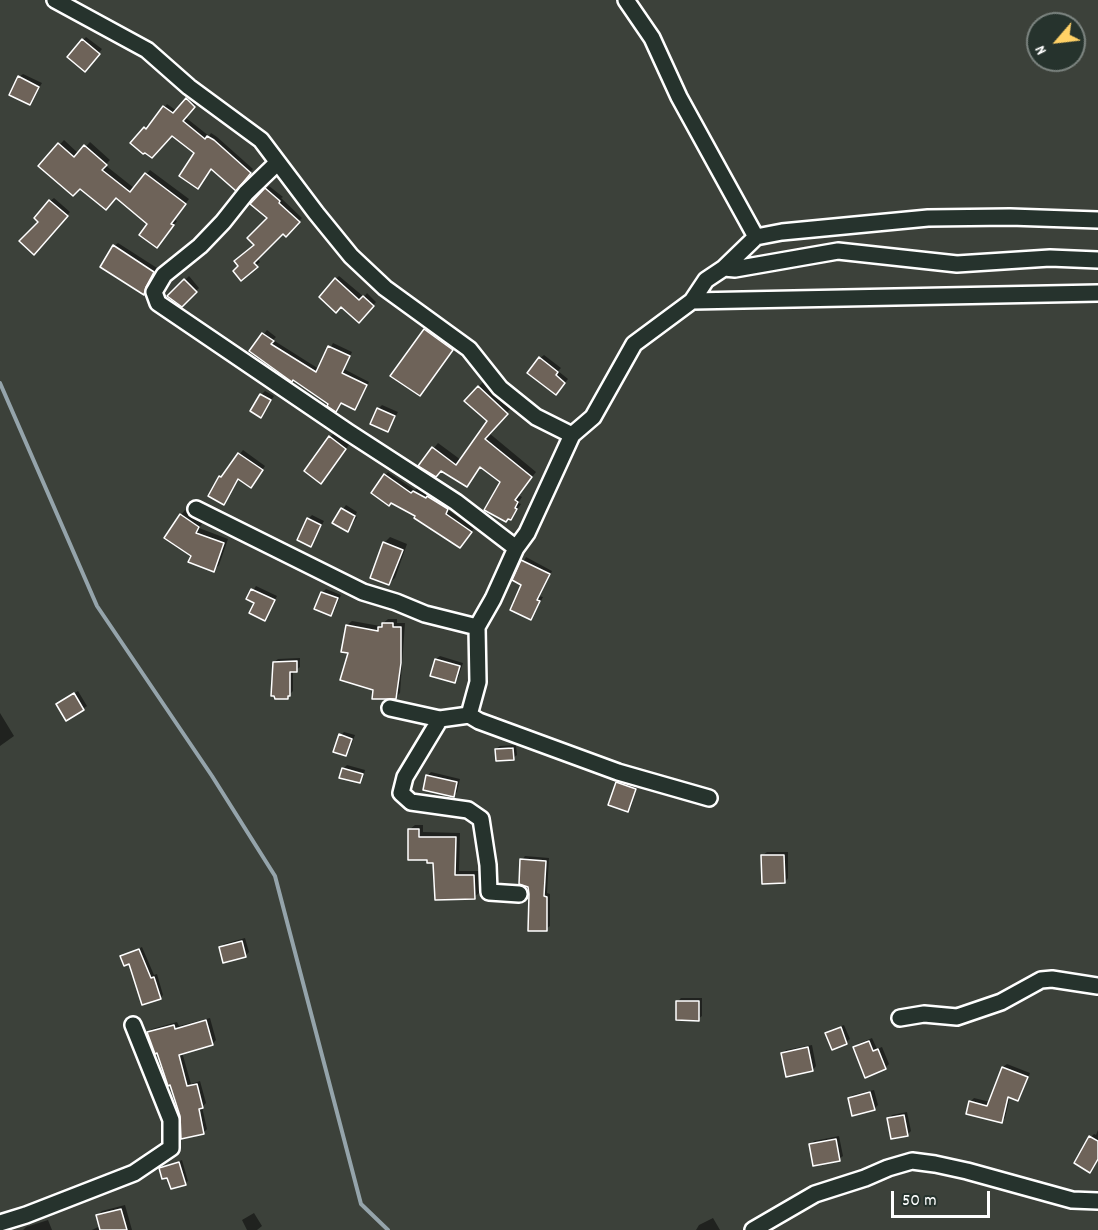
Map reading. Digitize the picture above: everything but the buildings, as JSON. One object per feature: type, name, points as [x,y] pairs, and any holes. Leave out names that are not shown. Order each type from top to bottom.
[{"type":"street","points":[[55,0],[147,50],[189,87],[261,140],[351,256],[385,288],[469,349],[500,388],[536,417],[572,435]]},
{"type":"street","points":[[626,0],[652,38],[679,97],[756,237]]},
{"type":"street","points":[[278,163],[246,193],[200,246],[164,275],[154,292],[158,303],[456,502],[516,548]]},
{"type":"street","points":[[469,715],[478,682],[477,627],[493,599],[516,548],[526,533],[572,435],[593,417],[634,344],[692,301],[706,280],[724,268],[756,237],[782,232],[928,218],[1010,217],[1098,220]]},
{"type":"street","points":[[724,268],[735,269],[838,251],[957,264],[1050,258],[1098,260]]},
{"type":"street","points":[[692,301],[1098,293]]},
{"type":"street","points":[[196,509],[363,592],[425,614],[477,627]]},
{"type":"street","points":[[390,708],[440,719],[469,715],[479,721],[618,772],[710,798]]},
{"type":"street","points":[[440,719],[405,777],[401,793],[411,802],[468,810],[482,819],[489,892],[519,894]]},
{"type":"street","points":[[900,1018],[924,1014],[957,1017],[1001,1002],[1041,980],[1052,979],[1098,986]]},
{"type":"street","points":[[0,1223],[134,1173],[171,1148],[171,1120],[133,1025]]},
{"type":"street","points":[[753,1230],[815,1194],[912,1161],[967,1171],[1072,1200],[1098,1201]]},
{"type":"waterway","points":[[0,383],[97,606],[212,776],[275,876],[361,1204],[388,1230]]}]
